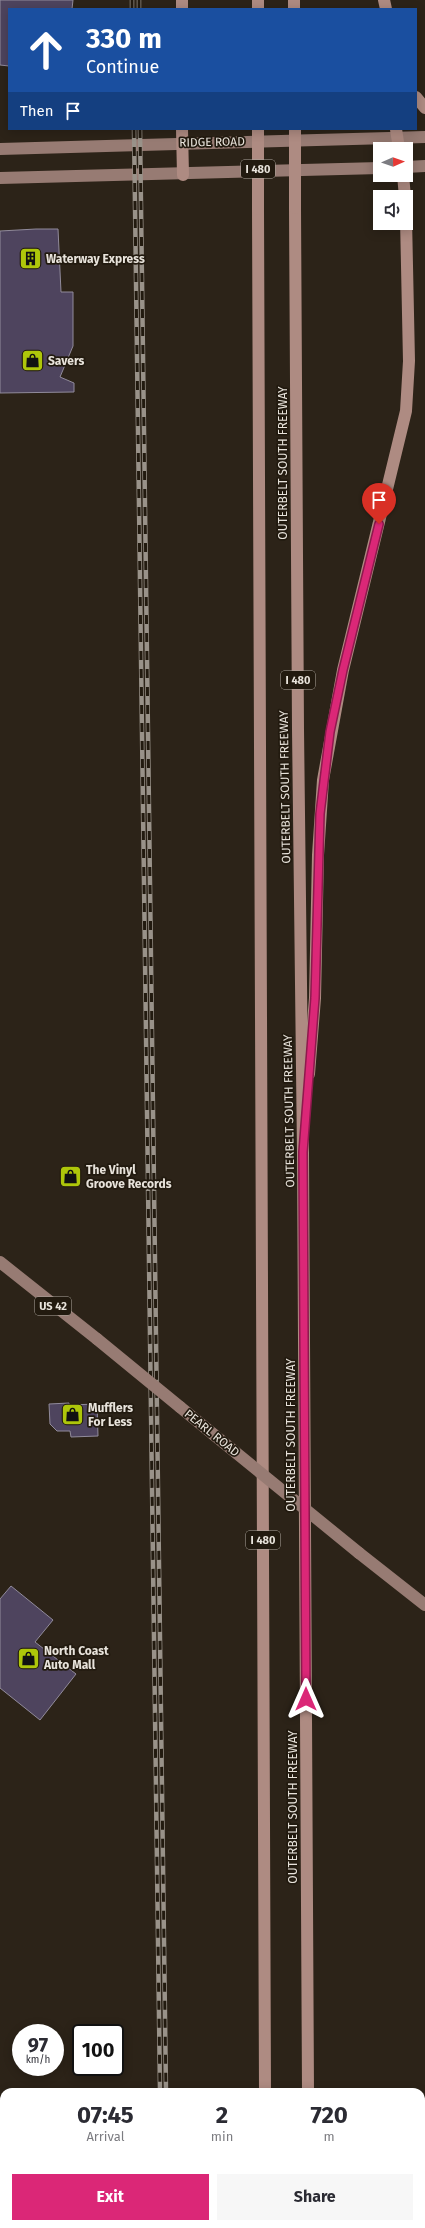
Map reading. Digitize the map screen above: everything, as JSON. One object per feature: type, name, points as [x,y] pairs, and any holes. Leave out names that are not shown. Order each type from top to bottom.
[{"type":"highway","points":[[417,98],[425,108]]},
{"type":"highway","points":[[182,130],[183,175]]},
{"type":"highway","name":"OUTERBELT SOUTH FREEWAY","points":[[258,130],[265,2088]]},
{"type":"highway","name":"OUTERBELT SOUTH FREEWAY","points":[[295,130],[298,729],[303,1152],[308,2088]]},
{"type":"highway","points":[[303,1152],[315,998],[318,855],[323,780],[343,670],[406,411],[409,361],[406,230]]},
{"type":"main road","name":"RIDGE ROAD","points":[[0,149],[182,143],[398,139],[425,137]]},
{"type":"main road","points":[[413,167],[425,166]]},
{"type":"main road","points":[[0,178],[183,175],[373,168]]},
{"type":"main road","name":"PEARL ROAD","points":[[0,1262],[425,1605]]},
{"type":"building","points":[[0,0],[73,0],[72,8],[8,8],[8,66],[0,65]]},
{"type":"building","points":[[58,229],[61,292],[73,292],[73,346],[60,377],[74,383],[74,392],[0,393],[0,231]]},
{"type":"building","name":"Mufflers For Less","points":[[69,1403],[69,1405],[97,1404],[98,1436],[71,1437],[70,1431],[57,1431],[50,1424],[49,1404]]},
{"type":"building","name":"North Coast Auto Mall","points":[[11,1586],[53,1620],[35,1642],[76,1674],[40,1720],[0,1688],[0,1599]]},
{"type":"railway","points":[[132,0],[132,8]]},
{"type":"railway","points":[[139,0],[139,8]]},
{"type":"railway","points":[[134,130],[160,2088]]},
{"type":"railway","points":[[140,130],[166,2088]]},
{"type":"place","name":"Waterway Express","points":[[30,259]]},
{"type":"place","name":"Savers","points":[[33,361]]},
{"type":"place","name":"The Vinyl Groove Records","points":[[71,1177]]},
{"type":"place","name":"Mufflers For Less","points":[[73,1415]]},
{"type":"place","name":"North Coast Auto Mall","points":[[28,1658]]},
{"type":"route","points":[[306,1699],[303,1152],[315,998],[320,814],[330,732],[343,670],[379,524]]}]
